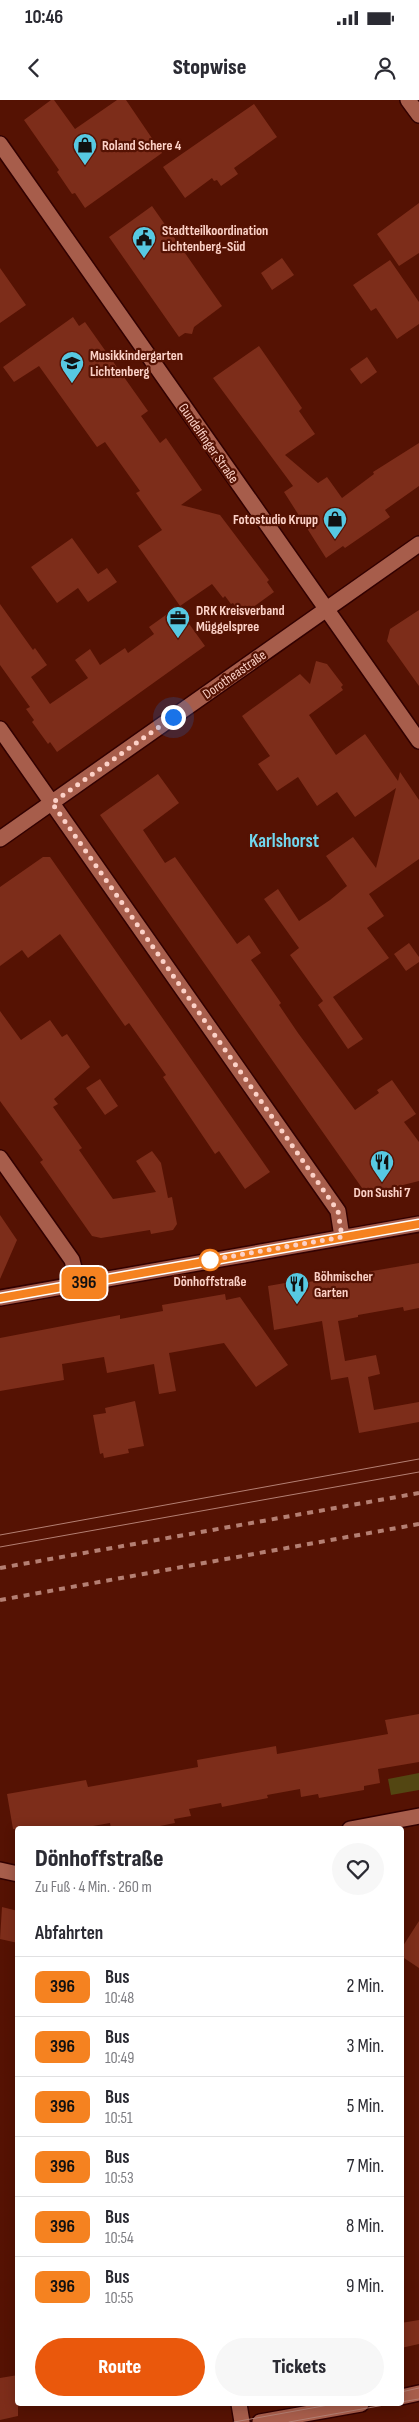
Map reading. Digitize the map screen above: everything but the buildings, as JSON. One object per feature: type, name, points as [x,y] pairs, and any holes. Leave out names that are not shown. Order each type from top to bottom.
[{"type":"street","points":[[408,100],[419,115]]},
{"type":"street","name":"Gundelfinger Straße","points":[[0,144],[419,741]]},
{"type":"street","name":"Dorotheastraße","points":[[0,839],[419,544]]},
{"type":"street","points":[[0,729],[338,1211],[342,1237]]},
{"type":"street","points":[[0,1158],[72,1260],[78,1284]]},
{"type":"street","points":[[0,1298],[419,1224]]},
{"type":"street","points":[[376,1826],[418,1821]]},
{"type":"street","points":[[0,1870],[15,1873]]},
{"type":"street","points":[[404,2396],[419,2393]]},
{"type":"street","points":[[239,2406],[242,2422]]},
{"type":"street","points":[[260,2422],[350,2406]]},
{"type":"shaded area","points":[[419,1773],[419,1790],[391,1795],[388,1779]]},
{"type":"tram line","points":[[0,1535],[419,1459]]},
{"type":"tram line","points":[[0,1547],[419,1472]]},
{"type":"tram line","points":[[404,2391],[419,2388]]},
{"type":"tram line","points":[[404,2402],[419,2399]]},
{"type":"tram line","points":[[234,2422],[323,2406]]},
{"type":"tram line","points":[[289,2422],[379,2406]]},
{"type":"railway","points":[[0,1568],[419,1493]]},
{"type":"railway","points":[[0,1600],[419,1524]]},
{"type":"bus line","name":"396","points":[[0,1298],[419,1224]]},
{"type":"place","name":"Roland Schere 4","points":[[85,166]]},
{"type":"place","name":"Stadtteilkoordination Lichtenberg-Süd","points":[[144,259]]},
{"type":"place","name":"Musikkindergarten Lichtenberg","points":[[72,384]]},
{"type":"place","name":"Fotostudio Krupp","points":[[335,540]]},
{"type":"place","name":"DRK Kreisverband Müggelspree","points":[[178,639]]},
{"type":"place","name":"Don Sushi 7","points":[[382,1183]]},
{"type":"place","name":"Dönhoffstraße","points":[[210,1260]]},
{"type":"place","name":"Böhmischer Garten","points":[[297,1305]]},
{"type":"district","name":"Karlshorst","points":[[284,840]]},
{"type":"route","points":[[173,717],[52,803],[338,1211],[342,1237],[210,1260]]}]
